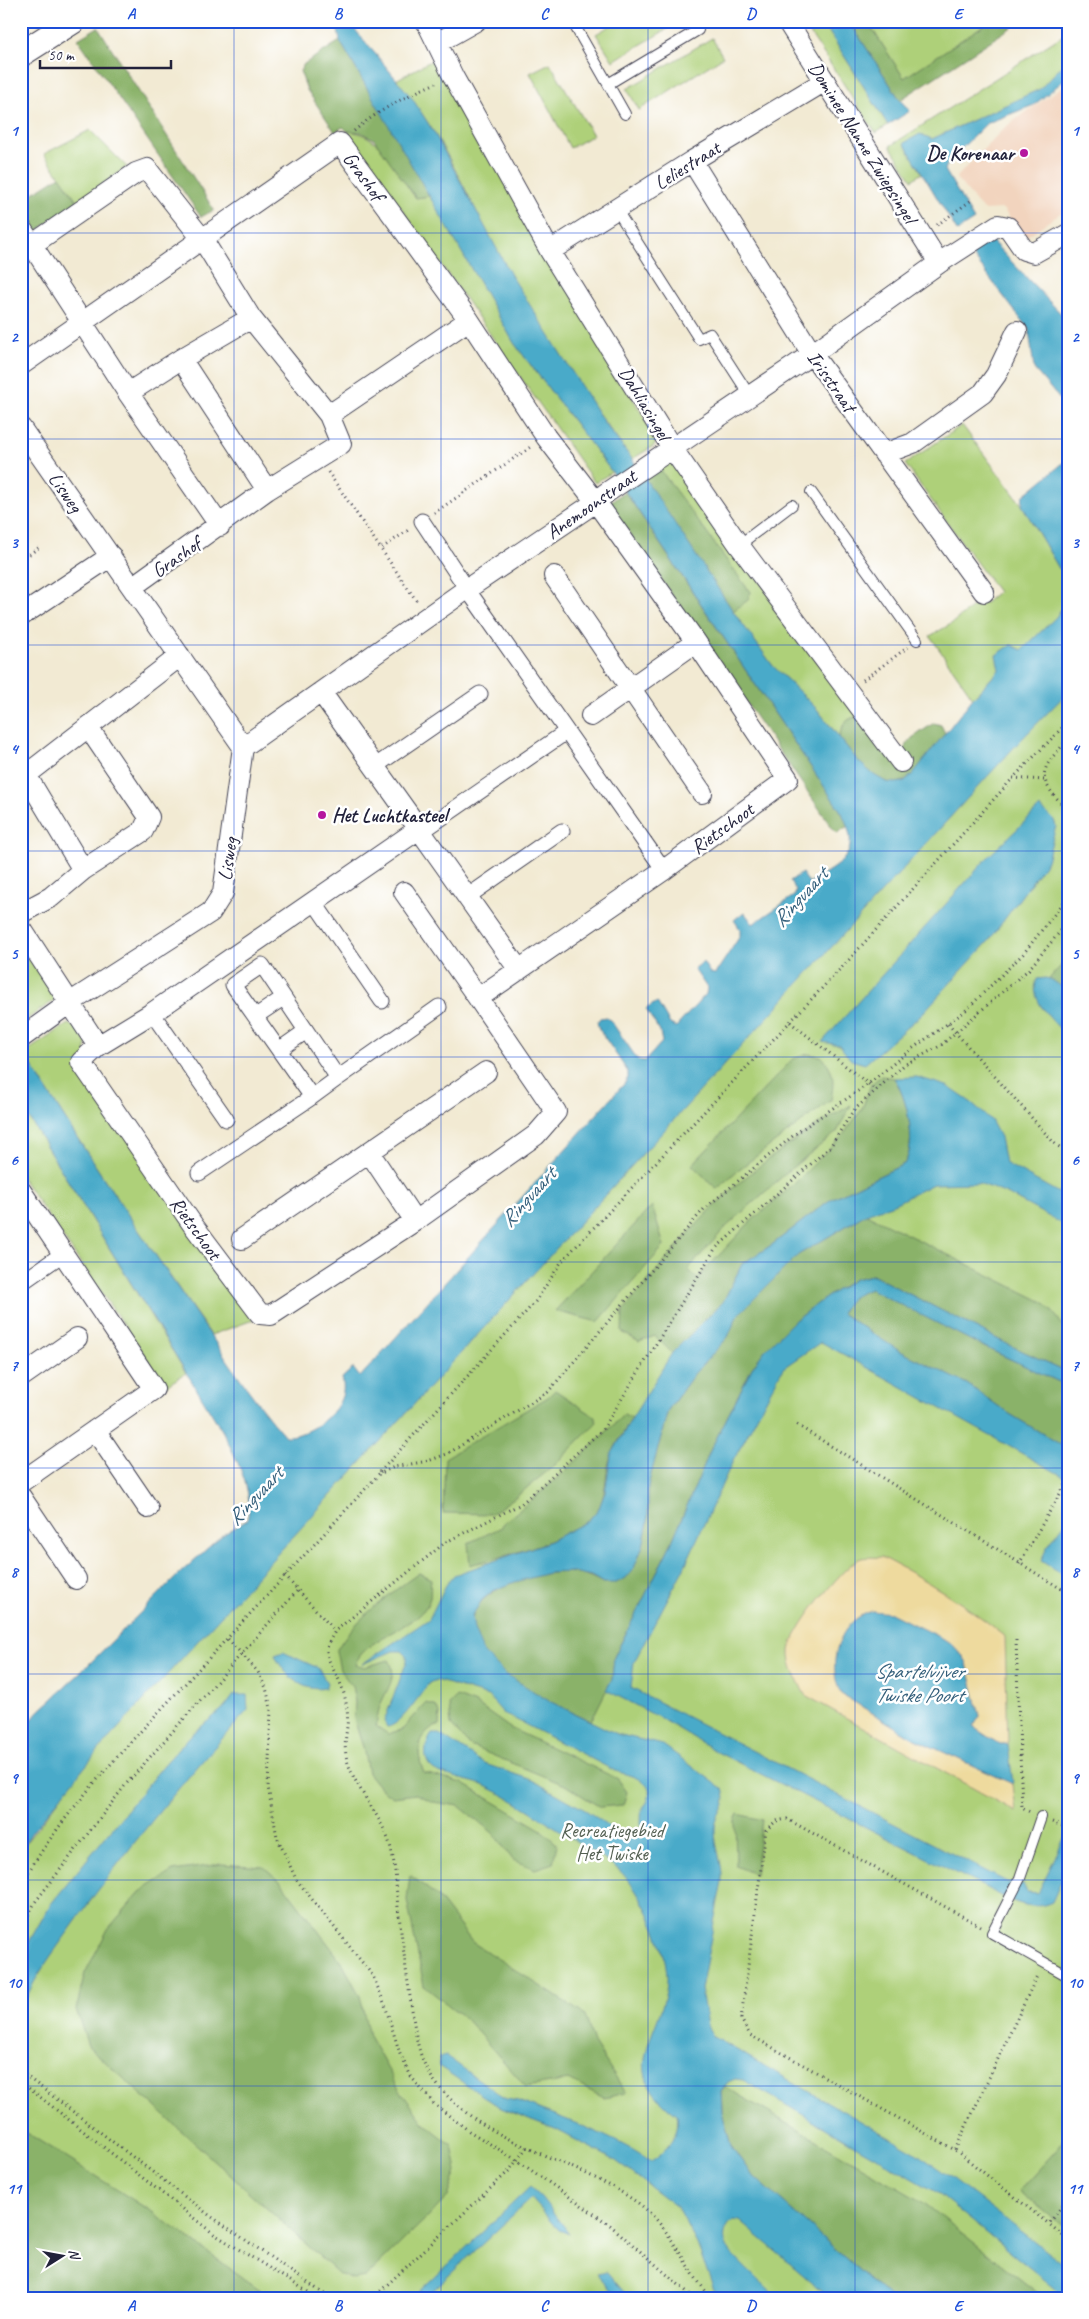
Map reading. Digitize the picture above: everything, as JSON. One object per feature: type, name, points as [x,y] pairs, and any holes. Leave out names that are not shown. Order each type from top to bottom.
[{"type":"street","points":[[21,54],[73,21]]},
{"type":"street","name":"Dahliasingel","points":[[426,21],[453,76],[550,251],[672,448],[739,545],[901,762]]},
{"type":"street","points":[[437,43],[476,21]]},
{"type":"street","name":"Dominee Nanne Zwiepsingel","points":[[787,21],[825,81],[946,259]]},
{"type":"street","name":"Leliestraat","points":[[550,251],[692,161],[825,81]]},
{"type":"street","name":"Grashof","points":[[21,365],[340,143],[469,320],[546,437],[601,497]]},
{"type":"street","name":"Irisstraat","points":[[692,161],[812,354],[984,592]]},
{"type":"street","name":"Grashof","points":[[132,587],[220,526],[267,490],[341,444],[329,415],[251,318],[203,240],[147,169],[136,172],[27,236],[128,394],[220,526]]},
{"type":"street","name":"Anemoonstraat","points":[[243,747],[467,589],[998,225],[1008,227],[1024,250],[1034,253],[1068,234]]},
{"type":"street","points":[[128,394],[181,358],[251,318]]},
{"type":"street","points":[[329,415],[469,320]]},
{"type":"street","points":[[884,454],[913,443],[983,393],[996,375],[1017,332]]},
{"type":"street","points":[[181,358],[267,490]]},
{"type":"street","name":"Lisweg","points":[[21,428],[243,747],[223,893],[211,912],[71,1002],[22,1038]]},
{"type":"street","name":"Rietschoot","points":[[478,998],[664,870],[788,779],[601,497]]},
{"type":"street","points":[[422,521],[566,732],[664,870]]},
{"type":"street","points":[[21,616],[111,556]]},
{"type":"street","name":"Rietschoot","points":[[554,576],[702,792]]},
{"type":"street","points":[[591,716],[696,642]]},
{"type":"street","points":[[83,870],[26,775],[180,656]]},
{"type":"street","points":[[321,692],[519,970]]},
{"type":"street","points":[[374,767],[480,694]]},
{"type":"street","points":[[21,913],[51,897],[83,870],[144,831],[149,817],[88,727]]},
{"type":"street","name":"Rietschoot","points":[[404,892],[556,1112],[536,1135],[415,1221],[271,1315],[260,1314],[193,1225],[81,1062],[98,1046],[152,1012],[566,732]]},
{"type":"street","points":[[468,897],[562,831]]},
{"type":"street","points":[[314,902],[382,1001]]},
{"type":"street","points":[[21,928],[98,1046]]},
{"type":"street","points":[[312,1097],[233,985],[262,965],[338,1078]]},
{"type":"street","points":[[256,1016],[284,998]]},
{"type":"street","points":[[199,1173],[312,1097],[439,1007]]},
{"type":"street","points":[[152,1012],[226,1119]]},
{"type":"street","points":[[279,1050],[306,1031]]},
{"type":"street","name":"Rietschoot","points":[[242,1239],[486,1072]]},
{"type":"street","points":[[369,1152],[415,1221]]},
{"type":"street","points":[[21,1191],[154,1389],[21,1482]]},
{"type":"street","points":[[21,1283],[64,1253]]},
{"type":"street","points":[[21,1377],[76,1338]]},
{"type":"street","points":[[95,1430],[148,1508]]},
{"type":"street","points":[[21,1497],[76,1578]]},
{"type":"lane","points":[[572,21],[625,114]]},
{"type":"lane","points":[[608,84],[698,30]]},
{"type":"lane","points":[[616,209],[699,339],[710,334],[750,396]]},
{"type":"lane","points":[[811,492],[917,640]]},
{"type":"lane","points":[[739,545],[792,505]]},
{"type":"lane","points":[[1041,1817],[1020,1878],[1006,1909],[992,1933],[1068,1976]]},
{"type":"path","points":[[340,143],[374,114],[411,93],[453,76]]},
{"type":"path","points":[[936,225],[973,199]]},
{"type":"path","points":[[382,548],[546,437]]},
{"type":"path","points":[[318,457],[382,548],[428,618]]},
{"type":"path","points":[[21,560],[41,546]]},
{"type":"path","points":[[848,691],[917,640]]},
{"type":"path","points":[[21,1885],[31,1866],[68,1815],[146,1726],[228,1639],[536,1301],[562,1261],[790,1022],[914,886],[942,859],[1013,778],[1068,722]]},
{"type":"path","points":[[1068,740],[1048,761],[1044,780],[1050,791],[1068,810]]},
{"type":"path","points":[[1013,778],[1044,780]]},
{"type":"path","points":[[379,1474],[394,1467],[428,1461],[447,1454],[548,1392],[704,1209],[799,1131],[867,1085],[909,1051],[964,1012],[1023,954],[1068,897]]},
{"type":"path","points":[[712,2298],[690,2271],[672,2238],[656,2218],[644,2208],[602,2181],[558,2163],[527,2146],[501,2136],[475,2121],[441,2089],[431,2076],[419,2053],[403,1952],[392,1852],[384,1828],[350,1770],[344,1745],[347,1712],[341,1685],[327,1656],[326,1647],[335,1632],[446,1542],[521,1504],[603,1429],[715,1248],[830,1147],[853,1111],[904,1065],[940,1046],[1029,969],[1068,922]]},
{"type":"path","points":[[790,1022],[867,1085],[876,1090]]},
{"type":"path","points":[[948,1024],[1056,1145],[1068,1152]]},
{"type":"path","points":[[797,1425],[1068,1593]]},
{"type":"path","points":[[1020,1564],[1068,1480]]},
{"type":"path","points":[[285,1576],[335,1632]]},
{"type":"path","points":[[21,1928],[36,1901],[127,1783],[298,1590]]},
{"type":"path","points":[[228,1639],[258,1672],[266,1688],[271,1708],[268,1787],[271,1813],[277,1837],[296,1879],[373,1976],[385,2005],[400,2054],[412,2078],[434,2104],[469,2131],[518,2161],[610,2225],[694,2298]]},
{"type":"path","points":[[1016,1640],[1022,1808],[1041,1817]]},
{"type":"path","points":[[992,1933],[787,1819],[776,1821],[766,1830],[741,2020],[750,2035],[955,2150],[1068,2240]]},
{"type":"path","points":[[1060,1825],[1068,1828]]},
{"type":"path","points":[[955,2150],[1043,1962]]},
{"type":"path","points":[[21,2072],[208,2215],[330,2298]]},
{"type":"path","points":[[21,2082],[214,2234],[318,2298]]},
{"type":"path","points":[[373,2298],[518,2161],[527,2146]]},
{"type":"path","points":[[1049,2224],[1068,2197]]},
{"type":"shaded area","name":"De Korenaar","points":[[1068,82],[1068,208],[1024,238],[1003,209],[983,210],[956,178],[1004,128]]},
{"type":"green space","points":[[618,21],[681,21],[613,61],[596,34]]},
{"type":"green space","points":[[802,21],[822,21],[888,125],[876,133]]},
{"type":"green space","points":[[849,21],[867,21],[904,78],[990,21],[1021,21],[900,100]]},
{"type":"green space","points":[[867,21],[990,21],[904,79]]},
{"type":"green space","points":[[98,27],[214,210],[201,217],[78,39]]},
{"type":"green space","points":[[1068,32],[1068,59],[1041,89],[932,139],[904,143],[922,173],[912,180],[890,146]]},
{"type":"green space","points":[[712,38],[723,57],[639,110],[627,89]]},
{"type":"green space","points":[[340,41],[430,196],[416,198],[374,139],[360,132],[347,131],[343,127],[335,132],[307,90],[300,71],[304,64]]},
{"type":"green space","points":[[436,58],[657,440],[654,446],[632,459],[584,393],[539,323],[497,251],[458,175],[430,126],[396,80]]},
{"type":"green space","points":[[550,63],[593,135],[570,148],[530,73]]},
{"type":"green space","points":[[90,130],[127,167],[78,202],[44,154]]},
{"type":"green space","points":[[347,131],[359,133],[370,138],[379,146],[415,197],[430,196],[514,343],[612,472],[595,483]]},
{"type":"green space","points":[[60,176],[78,202],[34,233],[21,216],[21,201]]},
{"type":"green space","points":[[962,425],[1022,505],[1064,577],[1068,594],[1066,603],[1056,618],[1022,650],[1011,645],[999,670],[973,698],[930,636],[951,624],[982,599],[985,603],[998,592],[905,464]]},
{"type":"green space","points":[[670,460],[861,716],[846,722],[839,737],[816,708],[773,666],[733,611],[747,600],[659,468]]},
{"type":"green space","points":[[659,468],[750,592],[748,600],[733,611],[644,478]]},
{"type":"green space","points":[[625,492],[842,813],[848,826],[837,833],[834,830],[608,503]]},
{"type":"green space","name":"Recreatiegebied Het Twiske","points":[[1068,683],[1068,2298],[21,2298],[21,1849],[58,1801],[112,1715]]},
{"type":"green space","points":[[861,716],[903,750],[912,738],[934,723],[941,725],[945,733],[916,772],[900,782],[890,783],[870,773],[839,737],[846,722]]},
{"type":"green space","points":[[21,944],[58,998],[21,1023]]},
{"type":"green space","points":[[1068,958],[1068,991],[1049,979]]},
{"type":"green space","points":[[68,1024],[76,1027],[87,1044],[85,1053],[253,1320],[211,1335],[115,1196],[46,1089],[24,1053]]},
{"type":"green space","points":[[808,1054],[821,1056],[829,1066],[833,1081],[831,1100],[738,1170],[717,1189],[692,1165],[793,1059]]},
{"type":"green space","points":[[881,1076],[894,1078],[899,1086],[907,1109],[910,1145],[904,1164],[831,1199],[773,1244],[742,1264],[723,1302],[672,1353],[655,1336],[639,1342],[622,1332],[623,1311],[713,1207],[747,1176],[772,1157],[851,1105],[837,1132],[793,1167],[727,1226],[688,1269],[697,1279],[749,1223],[792,1186],[843,1135],[862,1109],[871,1084]]},
{"type":"green space","points":[[21,1105],[186,1373],[166,1386],[21,1177]]},
{"type":"green space","points":[[652,1206],[664,1246],[598,1322],[555,1311]]},
{"type":"green space","points":[[866,1214],[1043,1302],[1058,1319],[1066,1334],[1068,1372],[1009,1345],[872,1275],[855,1279],[795,1320],[765,1350],[752,1368],[711,1449],[671,1544],[614,1657],[612,1679],[591,1721],[547,1701],[517,1684],[492,1663],[483,1652],[472,1620],[478,1605],[501,1587],[533,1576],[549,1573],[579,1574],[589,1576],[603,1583],[643,1546],[648,1521],[648,1486],[668,1410],[694,1374],[728,1337],[737,1316],[798,1255]]},
{"type":"green space","points":[[870,1288],[982,1346],[1068,1386],[1068,1449],[1008,1413],[967,1384],[897,1350],[841,1313],[852,1297]]},
{"type":"green space","points":[[555,1390],[594,1416],[597,1422],[555,1465],[491,1514],[443,1513],[445,1458],[548,1397]]},
{"type":"green space","points":[[624,1414],[632,1418],[611,1456],[602,1501],[592,1517],[561,1536],[541,1544],[470,1565],[468,1543],[502,1527],[503,1523],[565,1471]]},
{"type":"green space","points":[[419,1573],[431,1579],[430,1598],[425,1608],[407,1624],[371,1645],[355,1664],[364,1667],[389,1660],[392,1666],[392,1677],[380,1706],[376,1726],[388,1734],[403,1729],[426,1703],[435,1706],[440,1713],[439,1725],[426,1734],[420,1745],[421,1766],[424,1773],[462,1783],[540,1829],[557,1844],[553,1863],[535,1869],[513,1860],[493,1833],[459,1806],[433,1802],[416,1794],[393,1797],[381,1789],[368,1773],[363,1747],[354,1719],[355,1702],[352,1686],[340,1670],[336,1651],[362,1618]]},
{"type":"green space","points":[[457,1697],[476,1704],[510,1728],[618,1779],[627,1792],[623,1805],[600,1807],[565,1785],[470,1746],[451,1725],[449,1705]]},
{"type":"green space","points":[[738,1814],[762,1820],[755,1874],[736,1866],[735,1820]]},
{"type":"green space","points":[[221,1864],[264,1867],[282,1883],[341,1961],[360,1996],[369,2036],[399,2089],[424,2123],[452,2145],[457,2171],[448,2197],[365,2278],[353,2280],[339,2274],[88,2046],[76,2010],[85,1973],[108,1929],[140,1892],[173,1871]]},
{"type":"green space","points":[[410,1875],[437,1896],[472,1942],[585,2015],[594,2043],[626,2093],[604,2098],[569,2080],[526,2087],[466,2019],[424,1986],[407,1900]]},
{"type":"green space","points":[[725,2087],[924,2203],[1044,2298],[890,2298],[751,2174],[731,2146],[722,2112],[721,2092]]},
{"type":"green space","points":[[1068,2128],[1068,2230],[1019,2191],[1060,2146]]},
{"type":"green space","points":[[21,2133],[27,2133],[157,2215],[270,2298],[21,2298]]},
{"type":"sand","name":"Spartelvijver Twiske Poort","points":[[882,1557],[946,1594],[1005,1636],[1008,1744],[999,1744],[973,1727],[980,1716],[967,1664],[962,1655],[872,1611],[860,1616],[846,1633],[842,1657],[841,1694],[915,1739],[1013,1784],[1016,1812],[805,1695],[795,1674],[790,1656],[793,1642],[799,1630],[818,1601],[851,1564],[861,1558]]},
{"type":"water","name":"Ringvaart","points":[[334,21],[348,21],[412,98],[435,134],[511,275],[605,424],[632,459],[733,611],[773,666],[816,708],[858,761],[874,775],[886,782],[903,782],[912,775],[973,698],[999,670],[996,655],[1011,645],[1022,650],[1056,617],[1068,599],[1068,692],[1019,742],[102,1746],[32,1832],[21,1849],[21,1733],[38,1712],[76,1677],[178,1575],[221,1536],[247,1520],[249,1509],[246,1486],[242,1474],[223,1432],[21,1105],[21,1055],[24,1053],[107,1183],[248,1390],[285,1436],[292,1436],[316,1426],[331,1414],[342,1395],[342,1378],[353,1368],[360,1377],[624,1084],[628,1078],[628,1072],[599,1029],[597,1022],[600,1018],[607,1017],[638,1060],[645,1061],[662,1042],[660,1032],[646,1009],[657,1002],[670,1024],[676,1027],[706,994],[707,988],[694,969],[703,962],[710,973],[715,974],[740,936],[740,929],[734,920],[744,912],[753,924],[795,895],[796,890],[790,881],[802,873],[809,883],[840,863],[850,848],[848,827],[842,813],[612,472],[514,343],[340,41]]},
{"type":"water","points":[[822,21],[849,21],[900,100],[910,111],[888,125]]},
{"type":"water","points":[[1068,59],[1068,77],[1034,105],[987,123],[948,162],[945,170],[974,220],[957,231],[904,143],[920,134],[932,139],[1040,89]]},
{"type":"water","points":[[989,238],[1068,321],[1068,409],[1034,369],[1029,330],[970,252]]},
{"type":"water","points":[[1068,459],[1068,590],[1064,577],[1022,505],[1023,496]]},
{"type":"water","points":[[1040,807],[1054,820],[1056,826],[1047,861],[988,942],[920,1016],[865,1064],[851,1060],[839,1045],[822,1042],[989,856]]},
{"type":"water","points":[[1046,978],[1068,991],[1068,1038],[1044,1011],[1036,995],[1037,979]]},
{"type":"water","points":[[917,1077],[947,1086],[972,1103],[991,1120],[1000,1137],[1005,1163],[1068,1198],[1068,1227],[1007,1194],[979,1183],[933,1184],[896,1203],[866,1214],[798,1255],[737,1316],[728,1337],[694,1374],[668,1410],[648,1486],[648,1521],[643,1546],[634,1568],[626,1578],[616,1583],[603,1583],[591,1576],[573,1572],[549,1573],[515,1582],[493,1591],[482,1600],[472,1616],[474,1629],[483,1652],[504,1673],[549,1701],[617,1734],[663,1745],[723,1789],[725,1801],[717,1819],[715,1830],[722,1881],[701,1989],[707,2026],[714,2037],[913,2151],[952,2178],[1068,2267],[1067,2298],[936,2192],[743,2080],[735,2079],[728,2082],[721,2092],[722,2112],[731,2146],[751,2174],[890,2298],[830,2298],[740,2221],[733,2220],[725,2232],[727,2247],[777,2298],[717,2298],[697,2244],[677,2207],[616,2161],[555,2129],[501,2108],[440,2067],[439,2058],[446,2056],[506,2099],[518,2101],[586,2128],[635,2151],[651,2161],[667,2148],[677,2129],[677,2115],[659,2099],[649,2084],[645,2070],[645,2056],[661,2010],[666,1991],[667,1977],[661,1945],[640,1897],[622,1873],[613,1865],[523,1806],[485,1786],[436,1771],[427,1760],[426,1747],[432,1734],[439,1734],[485,1764],[532,1780],[587,1811],[626,1838],[637,1837],[639,1834],[642,1810],[649,1793],[648,1788],[645,1783],[615,1771],[503,1713],[488,1696],[436,1680],[429,1683],[404,1716],[387,1727],[384,1721],[407,1661],[407,1656],[402,1651],[393,1651],[362,1664],[429,1619],[446,1585],[454,1575],[548,1542],[588,1521],[599,1508],[605,1492],[611,1455],[632,1418],[672,1353],[723,1302],[742,1264],[773,1244],[831,1199],[904,1164],[910,1145],[909,1121],[903,1097],[894,1078]]},
{"type":"water","points":[[872,1275],[1009,1345],[1068,1372],[1068,1386],[982,1346],[870,1289],[852,1297],[841,1313],[898,1350],[967,1384],[1008,1413],[1068,1449],[1068,1479],[821,1342],[783,1368],[732,1463],[683,1570],[634,1662],[631,1688],[1007,1882],[1023,1884],[1027,1892],[1038,1893],[1068,1830],[1068,1866],[1052,1902],[1040,1906],[1028,1906],[1004,1897],[717,1752],[664,1720],[606,1690],[612,1679],[614,1657],[671,1544],[711,1449],[752,1368],[765,1350],[795,1320],[855,1279]]},
{"type":"water","points":[[1068,1519],[1068,1548],[1064,1553],[1068,1555],[1068,1578],[1041,1561],[1047,1547]]},
{"type":"water","name":"Spartelvijver Twiske Poort","points":[[872,1611],[891,1613],[951,1643],[962,1655],[967,1664],[980,1716],[973,1727],[999,1744],[1008,1744],[1013,1784],[915,1739],[841,1694],[835,1670],[835,1657],[838,1645],[843,1634],[851,1624],[860,1616]]},
{"type":"water","points":[[283,1652],[318,1668],[327,1683],[325,1688],[309,1688],[289,1675],[275,1655]]},
{"type":"water","points":[[234,1695],[247,1695],[248,1710],[179,1788],[115,1868],[44,1967],[25,2000],[21,2012],[21,1956],[50,1905],[162,1767],[191,1735],[225,1707]]},
{"type":"water","points":[[530,2187],[541,2197],[570,2234],[559,2230],[531,2198],[425,2298],[413,2298]]},
{"type":"water","points":[[607,2272],[629,2298],[618,2298],[596,2274]]},
{"type":"place","name":"De Korenaar","points":[[1024,153]]},
{"type":"place","name":"Het Luchtkasteel","points":[[322,815]]}]
